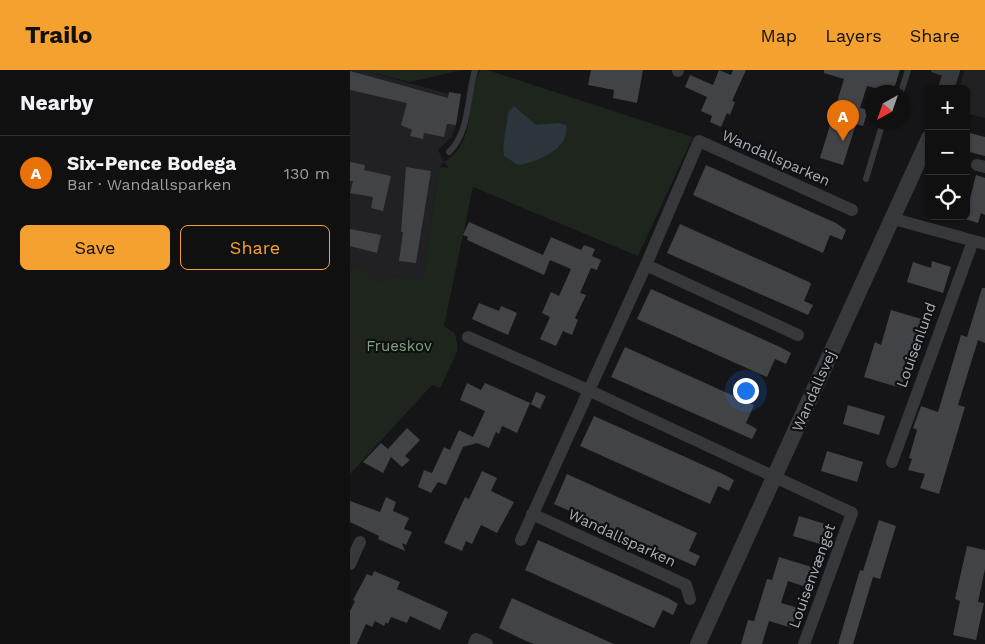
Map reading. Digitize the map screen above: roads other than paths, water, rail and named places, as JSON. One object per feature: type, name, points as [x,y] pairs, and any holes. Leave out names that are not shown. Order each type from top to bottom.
[{"type":"street","name":"Wandallsparken","points":[[521,540],[646,265],[699,141],[852,210]]},
{"type":"street","name":"Wandallsvej","points":[[698,644],[894,219],[925,147]]},
{"type":"street","name":"Louisenlund","points":[[892,462],[979,242],[894,219]]},
{"type":"street","points":[[646,265],[798,335]]},
{"type":"street","points":[[468,337],[776,477]]},
{"type":"street","name":"Louisenvænget","points":[[776,477],[852,513],[804,644]]},
{"type":"street","name":"Wandallsparken","points":[[532,514],[686,585],[690,599]]},
{"type":"street","points":[[350,564],[360,542]]},
{"type":"street","points":[[474,644],[476,639],[488,644]]},
{"type":"lane","points":[[449,152],[456,144],[462,132],[475,70]]},
{"type":"lane","points":[[903,85],[908,70]]},
{"type":"lane","points":[[866,179],[881,130]]},
{"type":"place","name":"Six-Pence Bodega","points":[[843,141]]},
{"type":"park label","name":"Frueskov","points":[[399,346]]}]
